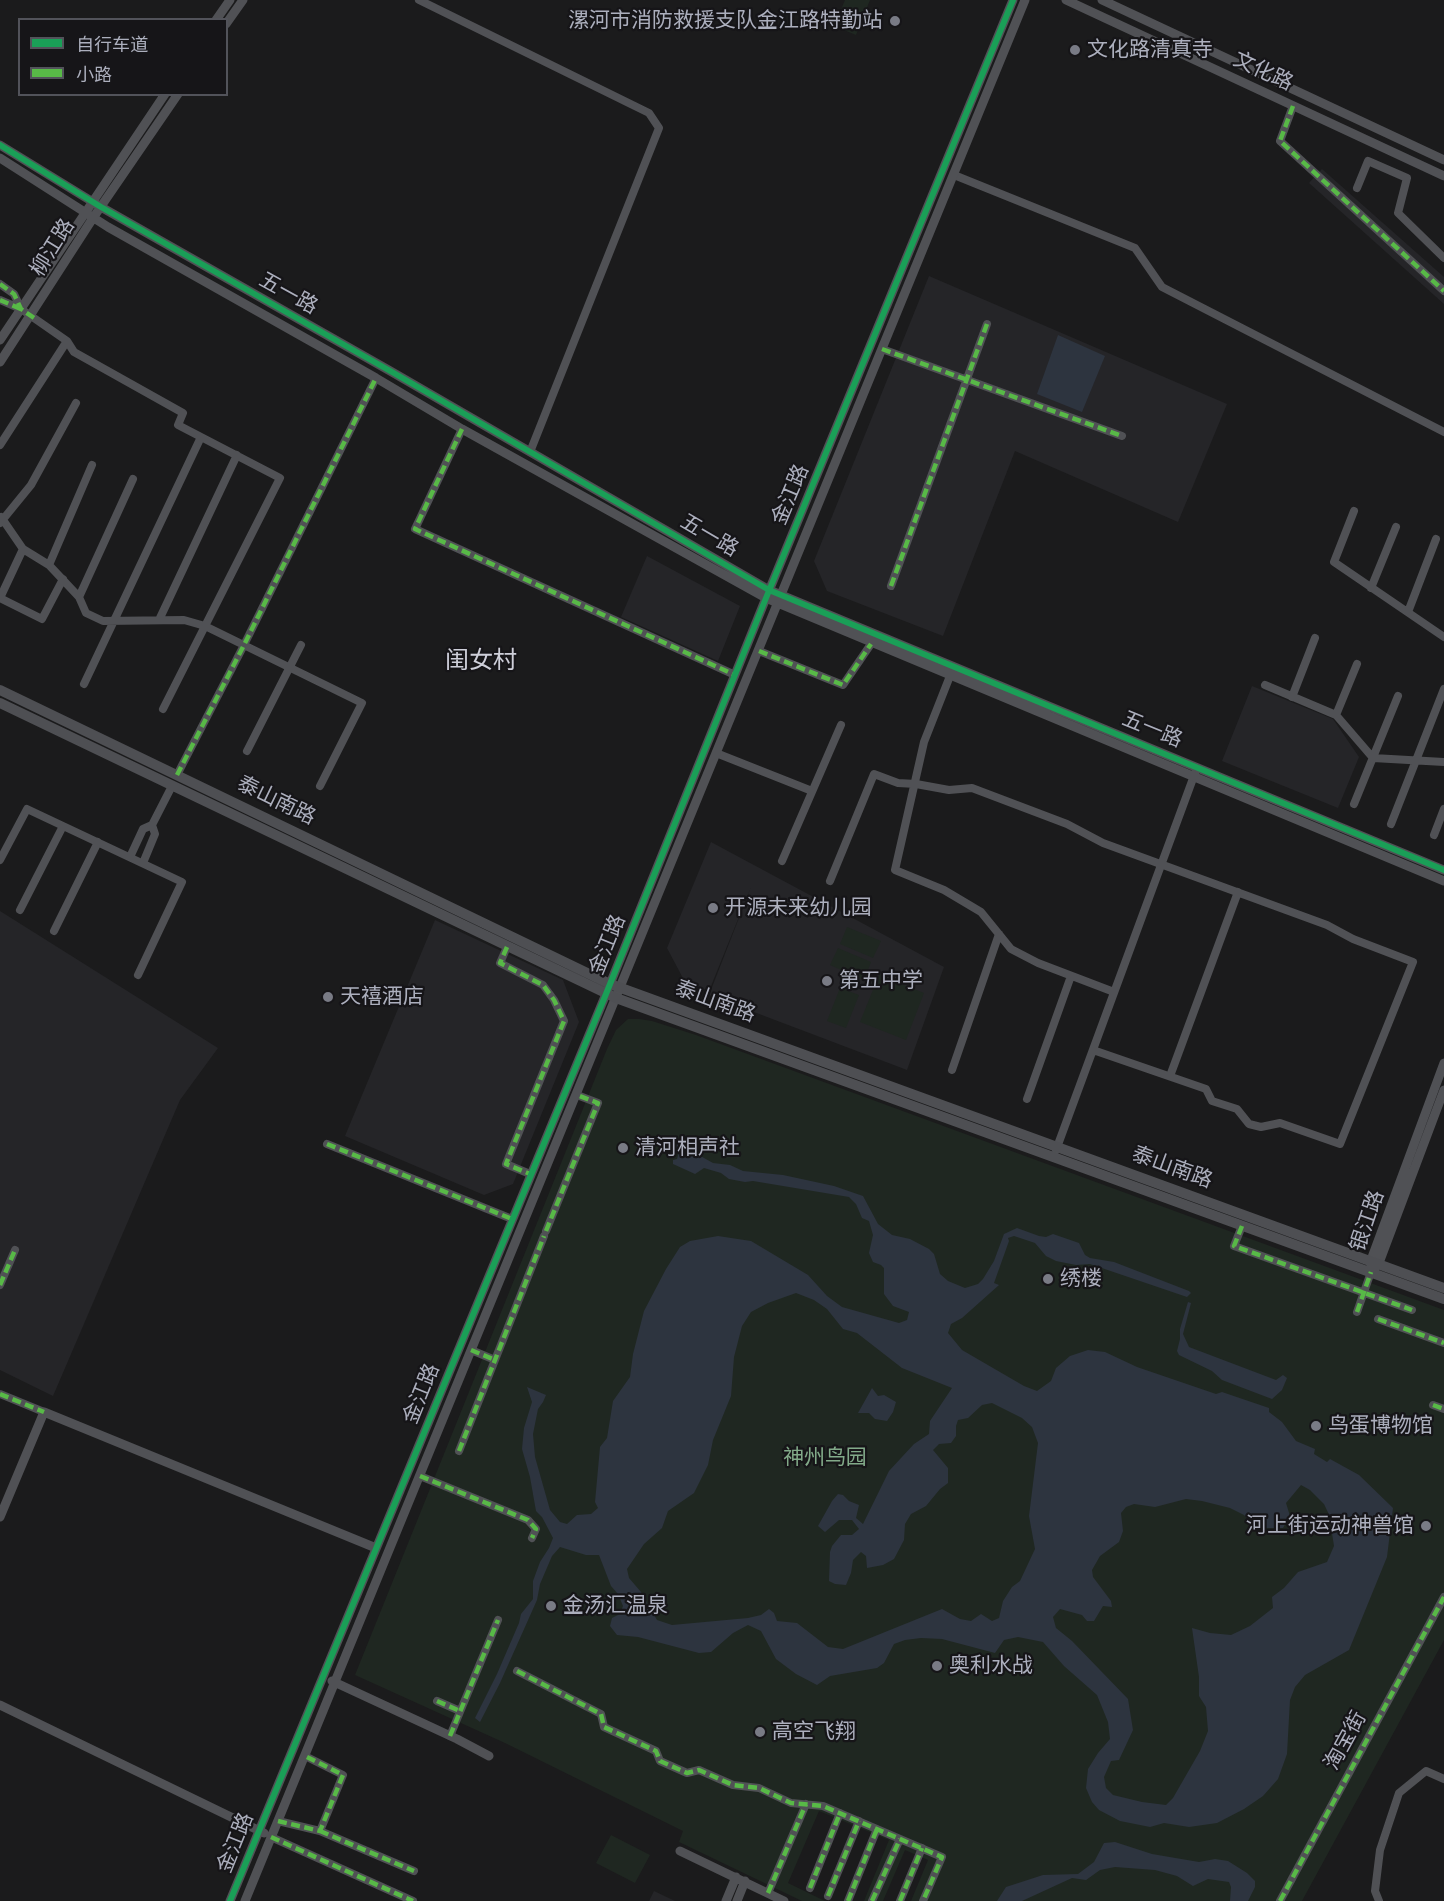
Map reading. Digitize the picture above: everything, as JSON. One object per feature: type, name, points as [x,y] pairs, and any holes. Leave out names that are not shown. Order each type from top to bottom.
[{"type":"main road","name":"泰山南路","points":[[0,690],[177,775],[470,923],[507,946],[613,991],[1055,1152],[1444,1288]]},
{"type":"main road","name":"泰山南路","points":[[0,703],[172,786],[613,991]]},
{"type":"main road","points":[[172,786],[177,775]]},
{"type":"main road","name":"泰山南路","points":[[1055,1152],[1242,1226],[1444,1299]]},
{"type":"street","points":[[217,18],[230,0]]},
{"type":"street","points":[[228,21],[243,0]]},
{"type":"street","points":[[419,0],[649,113],[659,128],[530,452]]},
{"type":"street","name":"金江路","points":[[245,1901],[577,1095],[682,804],[1013,0]]},
{"type":"street","name":"金江路","points":[[230,1901],[530,1174],[613,991],[759,651],[1025,0]]},
{"type":"street","name":"文化路","points":[[1066,0],[1444,176]]},
{"type":"street","name":"文化路","points":[[1102,0],[1444,159]]},
{"type":"street","name":"柳江路","points":[[0,340],[164,96]]},
{"type":"street","name":"柳江路","points":[[0,362],[93,218],[177,96]]},
{"type":"street","points":[[1293,106],[1280,141],[1444,291]]},
{"type":"street","name":"五一路","points":[[0,145],[101,207],[530,452],[767,594]]},
{"type":"street","name":"五一路","points":[[0,158],[84,213],[462,429],[767,594],[871,644],[1444,881]]},
{"type":"street","points":[[1357,188],[1368,161],[1407,178],[1398,213],[1444,258]]},
{"type":"street","points":[[944,171],[1135,248],[1161,287],[1444,432]]},
{"type":"street","points":[[0,285],[14,294],[21,309]]},
{"type":"street","points":[[0,300],[21,309],[67,341],[74,352],[183,413],[177,425],[280,477],[163,709]]},
{"type":"street","points":[[891,586],[987,324]]},
{"type":"street","points":[[0,445],[67,341]]},
{"type":"street","points":[[882,349],[1122,436]]},
{"type":"street","points":[[386,384],[392,372]]},
{"type":"street","points":[[177,775],[376,378]]},
{"type":"street","points":[[76,403],[31,485],[1,519],[23,549],[49,565],[63,579],[79,597],[86,613],[104,621],[184,620],[205,626],[362,703],[321,786]]},
{"type":"street","points":[[462,429],[415,529],[735,675]]},
{"type":"street","points":[[84,684],[116,621],[201,437]]},
{"type":"street","points":[[159,620],[237,455]]},
{"type":"street","points":[[49,565],[92,465]]},
{"type":"street","points":[[79,597],[133,479]]},
{"type":"street","points":[[1354,511],[1334,562],[1444,637]]},
{"type":"street","points":[[1371,588],[1396,527]]},
{"type":"street","points":[[1408,612],[1436,539]]},
{"type":"street","points":[[23,549],[0,598],[42,619],[63,579]]},
{"type":"street","name":"五一路","points":[[779,600],[1197,766],[1444,870]]},
{"type":"street","points":[[1292,697],[1315,638]]},
{"type":"street","points":[[759,651],[843,685],[871,644]]},
{"type":"street","points":[[247,751],[301,645]]},
{"type":"street","points":[[1336,715],[1357,664]]},
{"type":"street","points":[[950,676],[924,742],[895,870],[944,890],[981,912],[1011,948],[1038,963],[1114,992]]},
{"type":"street","points":[[1265,685],[1336,715],[1373,758],[1444,762]]},
{"type":"street","points":[[1392,824],[1444,689]]},
{"type":"street","points":[[1354,804],[1398,696]]},
{"type":"street","points":[[782,861],[841,725]]},
{"type":"street","points":[[716,753],[812,791]]},
{"type":"street","points":[[1055,1152],[1197,766]]},
{"type":"street","points":[[830,882],[874,774],[898,783],[915,783],[949,790],[972,788],[1066,824],[1103,843],[1327,925],[1353,939],[1413,962],[1340,1144],[1280,1123],[1261,1127],[1249,1124],[1237,1109],[1212,1101],[1206,1089],[1093,1050]]},
{"type":"street","points":[[130,857],[143,829],[152,825],[172,786]]},
{"type":"street","points":[[682,804],[693,808]]},
{"type":"street","points":[[0,860],[27,809],[182,882],[138,975]]},
{"type":"street","points":[[1434,835],[1444,809]]},
{"type":"street","points":[[143,863],[155,834],[152,825]]},
{"type":"street","points":[[20,910],[63,826]]},
{"type":"street","points":[[54,930],[98,842]]},
{"type":"street","points":[[1170,1076],[1238,892]]},
{"type":"street","points":[[952,1070],[999,934]]},
{"type":"street","points":[[507,946],[500,963],[543,985],[554,1000],[564,1021],[506,1164],[542,1179]]},
{"type":"street","points":[[1027,1099],[1071,976]]},
{"type":"street","name":"银江路","points":[[1375,1262],[1444,1064]]},
{"type":"street","name":"银江路","points":[[1371,1272],[1444,1090]]},
{"type":"street","points":[[459,1451],[598,1103],[577,1095]]},
{"type":"street","points":[[327,1144],[512,1219]]},
{"type":"street","points":[[1242,1226],[1234,1246],[1412,1310]]},
{"type":"street","points":[[0,1285],[15,1250]]},
{"type":"street","points":[[1357,1312],[1371,1272]]},
{"type":"street","points":[[1378,1319],[1444,1343]]},
{"type":"street","points":[[460,1345],[495,1360]]},
{"type":"street","points":[[0,1394],[376,1548]]},
{"type":"street","points":[[1433,1405],[1444,1409]]},
{"type":"street","points":[[0,1517],[44,1412]]},
{"type":"street","points":[[420,1476],[528,1520],[536,1529],[532,1538]]},
{"type":"street","name":"淘宝街","points":[[1280,1901],[1444,1597]]},
{"type":"street","points":[[450,1736],[498,1620]]},
{"type":"street","points":[[517,1671],[601,1714],[604,1727],[656,1750],[660,1761],[687,1773],[699,1770],[732,1785],[759,1788],[791,1803],[823,1806],[942,1857],[923,1901]]},
{"type":"street","points":[[323,1677],[489,1756]]},
{"type":"street","points":[[437,1701],[460,1711]]},
{"type":"street","points":[[0,1705],[259,1831],[413,1901]]},
{"type":"street","points":[[305,1756],[343,1775],[320,1831]]},
{"type":"street","points":[[1379,1901],[1375,1891],[1380,1850],[1399,1793],[1426,1771],[1444,1779]]},
{"type":"street","points":[[768,1893],[806,1804]]},
{"type":"street","points":[[810,1888],[840,1813]]},
{"type":"street","points":[[278,1821],[320,1831],[414,1872]]},
{"type":"street","points":[[828,1896],[859,1821]]},
{"type":"street","points":[[848,1901],[877,1829]]},
{"type":"street","points":[[872,1901],[900,1839]]},
{"type":"street","points":[[900,1901],[922,1848]]},
{"type":"street","points":[[680,1851],[784,1901]]},
{"type":"street","points":[[726,1901],[741,1880]]},
{"type":"street","points":[[736,1901],[741,1880]]},
{"type":"shaded area","points":[[1322,169],[1444,277],[1444,304],[1309,183]]},
{"type":"shaded area","points":[[929,276],[1227,404],[1178,522],[1015,451],[943,636],[827,591],[814,561]]},
{"type":"shaded area","points":[[1058,335],[1105,356],[1082,412],[1037,394]]},
{"type":"shaded area","points":[[647,556],[740,606],[718,661],[621,617]]},
{"type":"shaded area","points":[[1252,686],[1333,719],[1359,757],[1338,808],[1222,761]]},
{"type":"shaded area","name":"第五中学","points":[[711,842],[944,967],[907,1070],[709,995],[751,887],[709,991],[685,982],[667,948]]},
{"type":"shaded area","points":[[0,911],[218,1048],[180,1100],[53,1396],[0,1370]]},
{"type":"shaded area","points":[[435,920],[563,980],[579,1022],[513,1184],[484,1195],[345,1136]]},
{"type":"shaded area","points":[[677,1143],[713,1163],[730,1165],[743,1171],[783,1175],[834,1186],[863,1196],[878,1224],[892,1235],[910,1239],[929,1249],[934,1254],[940,1274],[948,1281],[965,1288],[978,1284],[983,1279],[994,1261],[1004,1234],[1017,1228],[1039,1236],[1046,1237],[1053,1234],[1079,1243],[1085,1255],[1090,1258],[1114,1262],[1189,1291],[1191,1293],[1187,1297],[1090,1264],[1076,1265],[1056,1261],[1046,1256],[1035,1243],[1014,1236],[1008,1238],[1009,1241],[994,1283],[999,1285],[962,1318],[951,1324],[948,1333],[962,1350],[1024,1386],[1037,1391],[1051,1381],[1056,1368],[1070,1356],[1088,1350],[1105,1352],[1137,1367],[1216,1394],[1222,1392],[1269,1408],[1269,1412],[1282,1422],[1296,1441],[1315,1449],[1314,1454],[1327,1462],[1330,1459],[1359,1475],[1393,1508],[1387,1557],[1349,1650],[1305,1675],[1295,1687],[1290,1700],[1287,1754],[1278,1779],[1263,1796],[1217,1823],[1189,1827],[1164,1823],[1150,1827],[1120,1821],[1099,1810],[1092,1802],[1086,1788],[1088,1769],[1110,1739],[1108,1722],[1097,1695],[1064,1666],[1043,1642],[1018,1637],[1004,1640],[995,1653],[942,1639],[905,1640],[894,1644],[884,1663],[877,1668],[830,1676],[817,1685],[796,1674],[776,1659],[761,1631],[748,1625],[733,1633],[711,1652],[699,1653],[638,1637],[617,1635],[610,1626],[612,1618],[620,1614],[623,1606],[618,1594],[611,1586],[599,1555],[586,1555],[560,1547],[552,1556],[540,1584],[537,1600],[500,1683],[480,1722],[475,1718],[497,1674],[521,1614],[533,1599],[533,1581],[553,1538],[542,1517],[536,1511],[522,1449],[524,1428],[532,1402],[527,1387],[546,1395],[538,1409],[533,1434],[535,1457],[550,1510],[560,1522],[567,1524],[577,1515],[591,1514],[598,1508],[595,1502],[600,1447],[607,1438],[613,1401],[630,1377],[633,1354],[644,1311],[680,1247],[690,1241],[718,1236],[751,1241],[808,1275],[827,1296],[842,1307],[899,1323],[907,1320],[909,1312],[893,1306],[884,1294],[884,1268],[873,1262],[869,1253],[873,1235],[869,1221],[862,1218],[856,1204],[849,1197],[729,1179],[721,1173],[704,1168],[695,1174],[673,1164],[679,1152],[675,1147]],"holes":[[[796,1293],[814,1300],[827,1309],[843,1329],[857,1333],[902,1368],[952,1388],[930,1421],[929,1434],[914,1444],[889,1471],[863,1524],[856,1518],[859,1505],[838,1494],[832,1501],[818,1526],[825,1532],[839,1520],[852,1520],[859,1529],[852,1535],[841,1535],[832,1546],[829,1581],[846,1585],[853,1560],[861,1552],[866,1556],[867,1568],[883,1565],[894,1559],[904,1540],[905,1524],[911,1514],[926,1506],[948,1483],[948,1468],[933,1450],[939,1444],[951,1443],[956,1436],[958,1420],[968,1418],[982,1405],[992,1403],[1022,1418],[1032,1427],[1038,1443],[1029,1516],[1035,1549],[1020,1581],[1012,1587],[1003,1601],[999,1618],[992,1621],[981,1614],[971,1621],[960,1619],[942,1609],[843,1649],[828,1647],[797,1623],[777,1621],[774,1613],[769,1609],[761,1615],[748,1618],[672,1625],[657,1620],[641,1592],[629,1578],[627,1569],[644,1544],[662,1528],[668,1511],[694,1493],[708,1465],[713,1440],[731,1396],[734,1357],[742,1326],[751,1312]],[[1301,1485],[1310,1490],[1324,1504],[1332,1521],[1334,1546],[1327,1562],[1298,1572],[1284,1588],[1272,1597],[1273,1608],[1250,1626],[1231,1635],[1192,1628],[1199,1677],[1199,1696],[1206,1707],[1208,1731],[1200,1751],[1173,1798],[1166,1805],[1113,1795],[1106,1788],[1104,1777],[1111,1761],[1119,1760],[1133,1730],[1128,1699],[1072,1641],[1056,1628],[1053,1617],[1060,1609],[1082,1615],[1087,1621],[1094,1621],[1103,1606],[1112,1607],[1111,1601],[1093,1577],[1092,1570],[1100,1556],[1119,1542],[1123,1531],[1121,1513],[1126,1507],[1134,1504],[1155,1507],[1186,1499],[1202,1501],[1230,1508],[1244,1515],[1259,1528],[1283,1528],[1290,1516],[1286,1503]]]},
{"type":"shaded area","points":[[1188,1302],[1191,1303],[1183,1334],[1189,1347],[1276,1380],[1283,1375],[1287,1378],[1282,1390],[1272,1399],[1222,1380],[1212,1371],[1179,1355],[1177,1351],[1180,1329]]},
{"type":"shaded area","points":[[872,1388],[878,1396],[884,1395],[896,1402],[887,1421],[875,1419],[869,1413],[858,1413]]},
{"type":"shaded area","points":[[1115,1842],[1152,1854],[1199,1862],[1215,1859],[1228,1861],[1247,1873],[1255,1881],[1255,1887],[1248,1901],[1230,1901],[1229,1882],[1208,1879],[1193,1886],[1177,1876],[1155,1870],[1115,1867],[1100,1870],[1086,1880],[1072,1878],[1022,1901],[997,1901],[1006,1887],[1043,1875],[1078,1874],[1094,1862],[1104,1843]]},
{"type":"shaded area","points":[[654,1891],[675,1901],[649,1901]]},
{"type":"green space","points":[[845,0],[870,0],[856,35],[834,26]]},
{"type":"green space","points":[[847,927],[881,941],[873,958],[840,944]]},
{"type":"green space","points":[[838,948],[871,962],[864,980],[830,965]]},
{"type":"green space","points":[[879,975],[924,993],[906,1040],[860,1022]]},
{"type":"green space","points":[[840,988],[859,995],[846,1028],[827,1021]]},
{"type":"green space","name":"神州鸟园","points":[[628,1019],[652,1021],[696,1035],[1444,1310],[1444,1640],[1302,1901],[911,1901],[928,1860],[905,1850],[883,1901],[864,1901],[889,1840],[819,1811],[788,1883],[825,1901],[802,1901],[679,1842],[683,1831],[505,1743],[355,1675],[607,1049],[616,1030]]},
{"type":"green space","points":[[611,1835],[650,1855],[635,1883],[596,1863]]},
{"type":"marked path","points":[[1293,106],[1280,141],[1444,291]]},
{"type":"marked path","points":[[0,284],[14,294],[21,309],[37,320]]},
{"type":"marked path","points":[[0,300],[21,309]]},
{"type":"marked path","points":[[891,586],[987,324]]},
{"type":"marked path","points":[[882,349],[1122,436]]},
{"type":"marked path","points":[[177,775],[376,378]]},
{"type":"marked path","points":[[462,429],[415,529],[735,675]]},
{"type":"marked path","points":[[759,651],[843,685],[871,644]]},
{"type":"marked path","points":[[507,947],[500,963],[543,985],[554,1000],[564,1021],[506,1164],[530,1174]]},
{"type":"marked path","points":[[546,1231],[598,1103],[577,1095]]},
{"type":"marked path","points":[[327,1144],[512,1219]]},
{"type":"marked path","points":[[1242,1226],[1234,1246],[1412,1310]]},
{"type":"marked path","points":[[459,1451],[544,1236]]},
{"type":"marked path","points":[[0,1285],[15,1250]]},
{"type":"marked path","points":[[1357,1312],[1371,1272]]},
{"type":"marked path","points":[[1378,1319],[1444,1343]]},
{"type":"marked path","points":[[471,1350],[495,1360]]},
{"type":"marked path","points":[[0,1394],[44,1412]]},
{"type":"marked path","points":[[1433,1405],[1444,1409]]},
{"type":"marked path","points":[[420,1476],[528,1520],[536,1529],[532,1538]]},
{"type":"marked path","points":[[1280,1901],[1444,1597]]},
{"type":"marked path","points":[[450,1736],[498,1620]]},
{"type":"marked path","points":[[517,1671],[601,1714],[604,1727],[656,1751],[660,1761],[687,1773],[699,1770],[733,1785],[759,1788],[791,1803],[823,1806],[942,1857],[923,1901]]},
{"type":"marked path","points":[[437,1701],[460,1711]]},
{"type":"marked path","points":[[278,1821],[320,1831],[343,1775],[305,1756]]},
{"type":"marked path","points":[[768,1893],[806,1804]]},
{"type":"marked path","points":[[810,1888],[840,1813]]},
{"type":"marked path","points":[[828,1896],[859,1821]]},
{"type":"marked path","points":[[848,1901],[877,1829]]},
{"type":"marked path","points":[[320,1831],[414,1871]]},
{"type":"marked path","points":[[271,1837],[413,1901]]},
{"type":"marked path","points":[[872,1901],[900,1839]]},
{"type":"marked path","points":[[900,1901],[922,1848]]},
{"type":"cycle path","points":[[230,1901],[606,994],[766,598],[1013,0]]},
{"type":"cycle path","points":[[0,145],[101,207],[769,590],[1444,870]]},
{"type":"place","name":"漯河市消防救援支队金江路特勤站","points":[[895,21]]},
{"type":"place","name":"文化路清真寺","points":[[1075,50]]},
{"type":"place","name":"开源未来幼儿园","points":[[713,908]]},
{"type":"place","name":"第五中学","points":[[827,981]]},
{"type":"place","name":"天禧酒店","points":[[328,997]]},
{"type":"place","name":"清河相声社","points":[[623,1148]]},
{"type":"place","name":"绣楼","points":[[1048,1279]]},
{"type":"place","name":"鸟蛋博物馆","points":[[1316,1426]]},
{"type":"place","name":"河上街运动神兽馆","points":[[1426,1526]]},
{"type":"place","name":"金汤汇温泉","points":[[551,1606]]},
{"type":"place","name":"奥利水战","points":[[937,1666]]},
{"type":"place","name":"高空飞翔","points":[[760,1732]]},
{"type":"district","name":"闺女村","points":[[481,661]]}]
